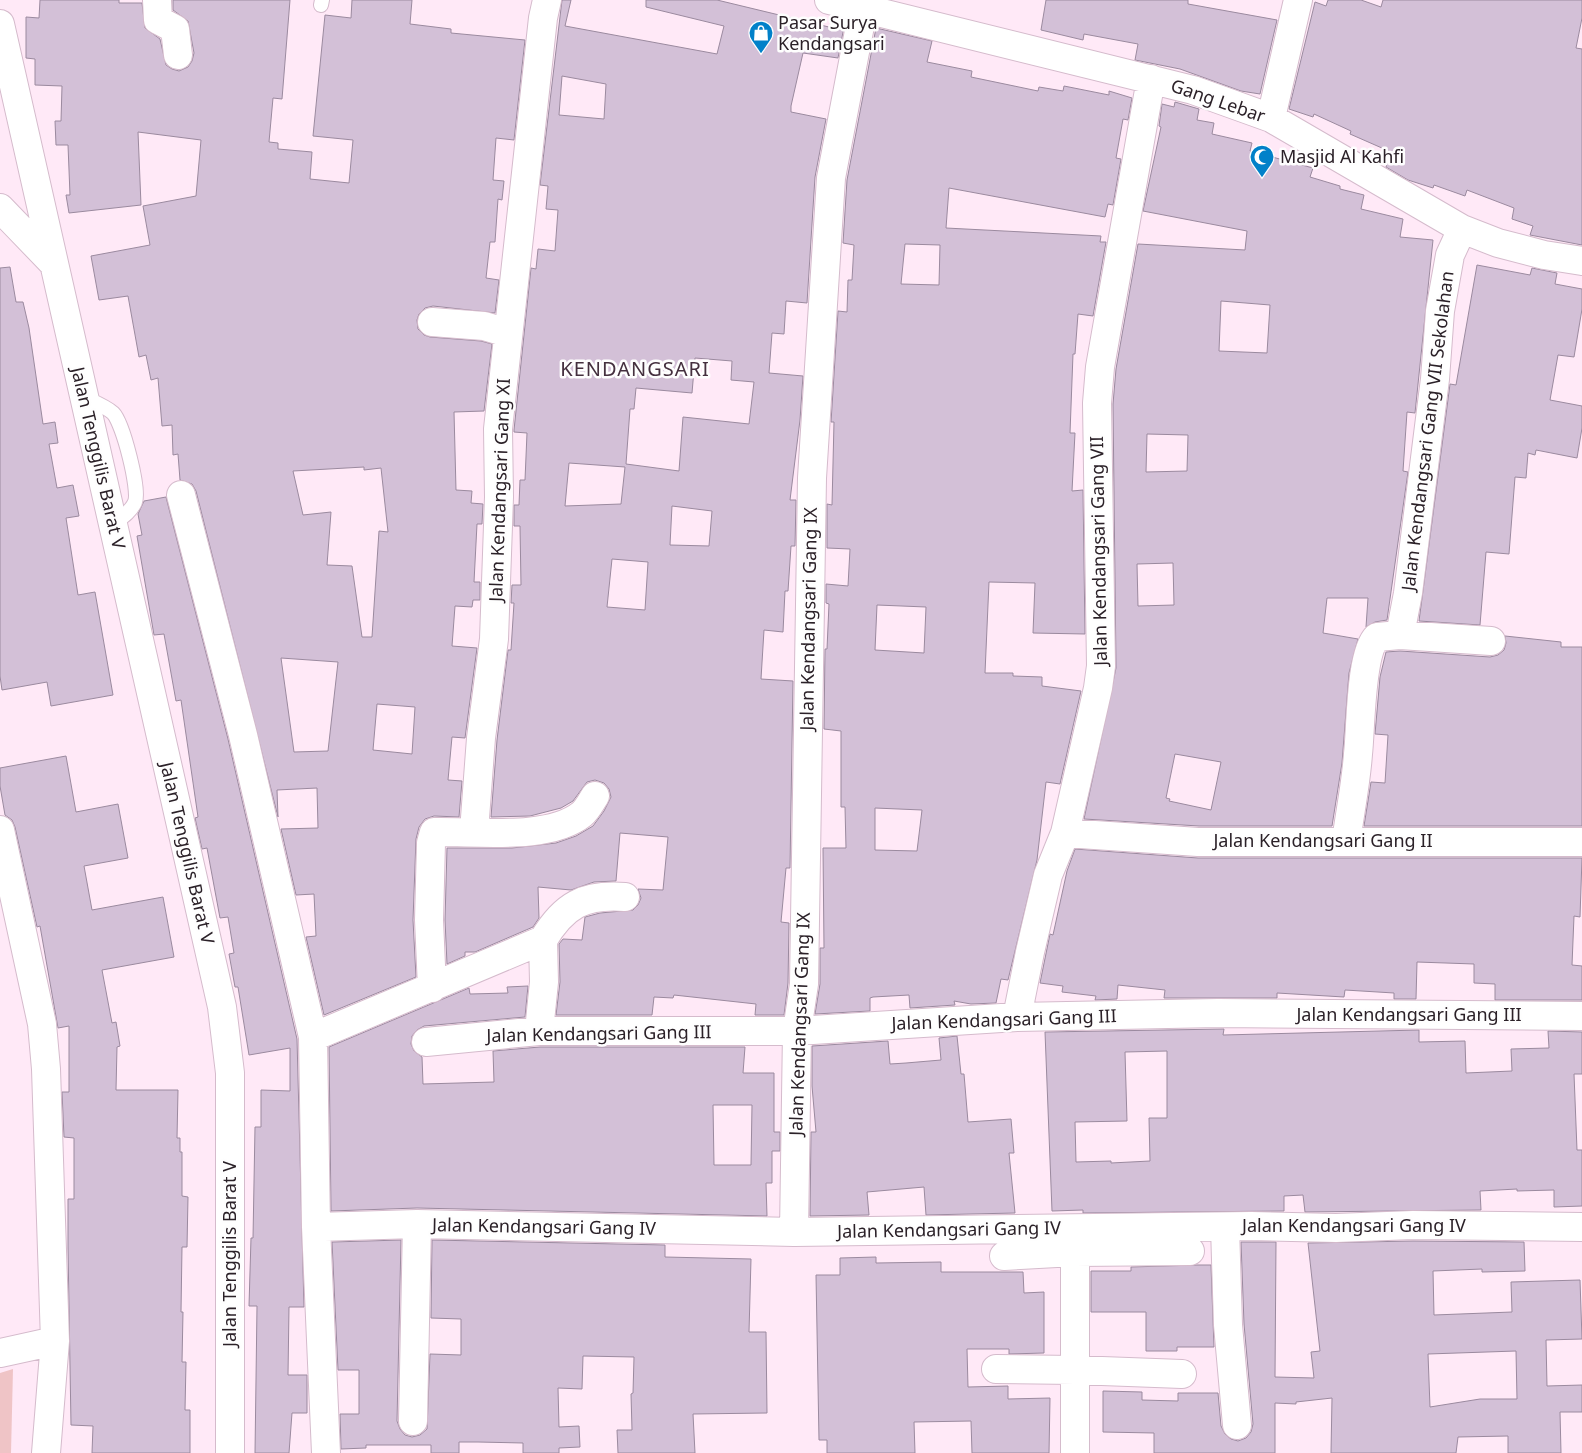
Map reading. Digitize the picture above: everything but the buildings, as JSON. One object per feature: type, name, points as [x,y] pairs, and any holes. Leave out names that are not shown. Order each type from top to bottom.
[{"type":"street","points":[[157,0],[158,20],[171,26],[177,32],[178,55]]},
{"type":"street","name":"Jalan Kendangsari Gang XI","points":[[477,831],[475,818],[481,738],[494,639],[499,496],[498,429],[543,18],[547,0]]},
{"type":"street","name":"Gang Lebar","points":[[829,0],[863,10],[1193,90],[1271,118],[1462,229],[1498,244],[1544,255],[1582,260]]},
{"type":"street","points":[[1271,118],[1298,0]]},
{"type":"street","name":"Jalan Kendangsari Gang IX","points":[[794,1232],[797,1031],[804,984],[812,478],[831,178],[863,10]]},
{"type":"street","name":"Jalan Tenggilis Barat V","points":[[0,24],[222,1007],[230,1073],[230,1453]]},
{"type":"street","name":"Jalan Kendangsari Gang VII","points":[[1017,1017],[1048,876],[1065,833],[1098,688],[1101,666],[1096,403],[1100,367],[1151,79]]},
{"type":"street","points":[[0,208],[54,264]]},
{"type":"street","name":"Jalan Kendangsari Gang VII Sekolahan","points":[[1400,635],[1408,593],[1435,379],[1440,311],[1450,255],[1462,229]]},
{"type":"street","points":[[432,322],[484,326],[508,333]]},
{"type":"street","points":[[181,495],[243,735],[313,1037],[316,1227],[326,1453]]},
{"type":"street","points":[[1346,842],[1358,754],[1362,697],[1371,645],[1377,637],[1400,635],[1491,641]]},
{"type":"street","points":[[432,988],[429,920],[432,836],[434,832],[541,832],[571,822],[583,813],[595,796]]},
{"type":"street","points":[[0,830],[42,1024],[46,1069],[55,1341],[46,1453]]},
{"type":"street","name":"Jalan Kendangsari Gang II","points":[[1065,833],[1198,842],[1582,842]]},
{"type":"street","points":[[539,1031],[544,982],[543,940],[551,926],[567,909],[580,900],[605,896],[625,897]]},
{"type":"street","points":[[313,1037],[543,940]]},
{"type":"street","name":"Jalan Kendangsari Gang III","points":[[426,1042],[539,1031],[797,1031],[1017,1017],[1218,1013],[1582,1016]]},
{"type":"street","points":[[413,1422],[417,1224]]},
{"type":"street","name":"Jalan Kendangsari Gang IV","points":[[316,1227],[417,1224],[794,1232],[1225,1227],[1582,1227]]},
{"type":"street","points":[[1225,1227],[1228,1326],[1237,1425]]},
{"type":"street","points":[[1004,1256],[1075,1252],[1190,1251]]},
{"type":"street","points":[[1075,1252],[1076,1453]]},
{"type":"street","points":[[0,1353],[55,1341]]},
{"type":"street","points":[[996,1369],[1182,1374]]},
{"type":"shaded area","points":[[13,1369],[11,1453],[0,1453],[0,1373]]},
{"type":"place","name":"Pasar Surya Kendangsari","points":[[761,54]]},
{"type":"place","name":"Masjid Al Kahfi","points":[[1262,178]]},
{"type":"district","name":"KENDANGSARI","points":[[635,369]]}]
